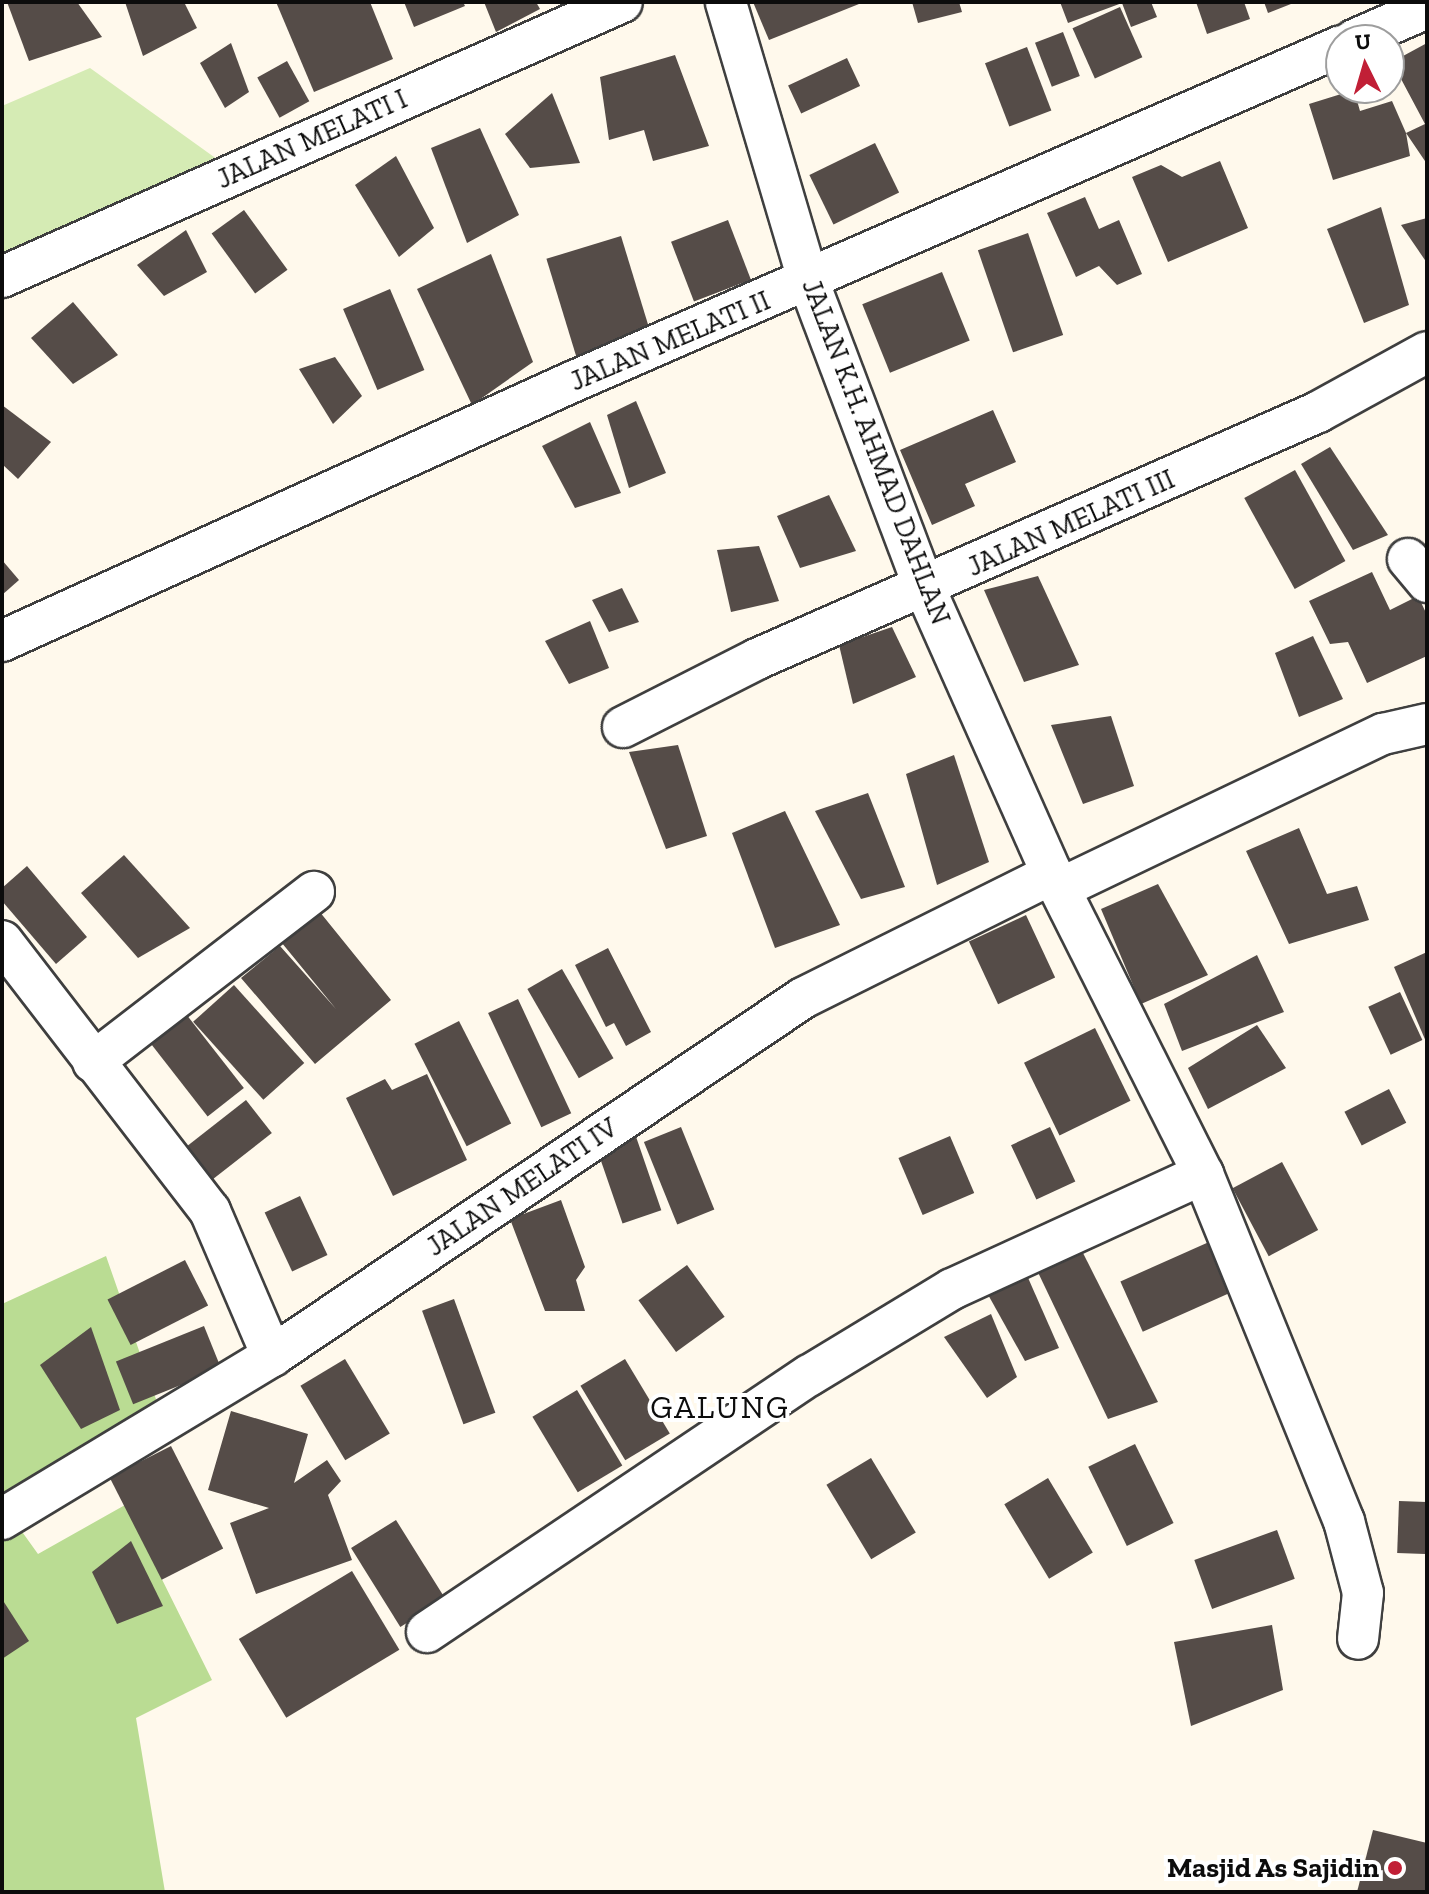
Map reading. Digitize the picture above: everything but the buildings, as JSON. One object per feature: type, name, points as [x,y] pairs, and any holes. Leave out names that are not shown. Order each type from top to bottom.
[{"type":"street","name":"JALAN MELATI I","points":[[2,277],[622,2]]},
{"type":"street","name":"JALAN K.H. AHMAD DAHLAN","points":[[726,2],[809,283],[924,587],[1056,881],[1203,1174],[1344,1521],[1363,1593],[1358,1639]]},
{"type":"street","points":[[1390,24],[1427,8]]},
{"type":"street","name":"JALAN MELATI II","points":[[2,641],[572,382],[809,283],[1325,53]]},
{"type":"street","name":"JALAN MELATI III","points":[[623,727],[924,587],[1318,412],[1427,352]]},
{"type":"street","name":"JALAN MELATI IV","points":[[2,1519],[272,1356],[803,998],[1383,734],[1427,724]]},
{"type":"street","points":[[93,1062],[314,892]]},
{"type":"street","points":[[2,941],[210,1211],[272,1356]]},
{"type":"street","points":[[427,1632],[810,1375],[952,1289],[1203,1174]]},
{"type":"green space","points":[[90,68],[228,167],[2,261],[2,106]]},
{"type":"green space","points":[[106,1256],[166,1428],[5,1508],[38,1554],[125,1505],[212,1680],[136,1718],[165,1892],[2,1892],[2,1304]]},
{"type":"place","name":"Masjid As Sajidin","points":[[1395,1868]]},
{"type":"district","name":"GALUNG","points":[[720,1407]]}]
